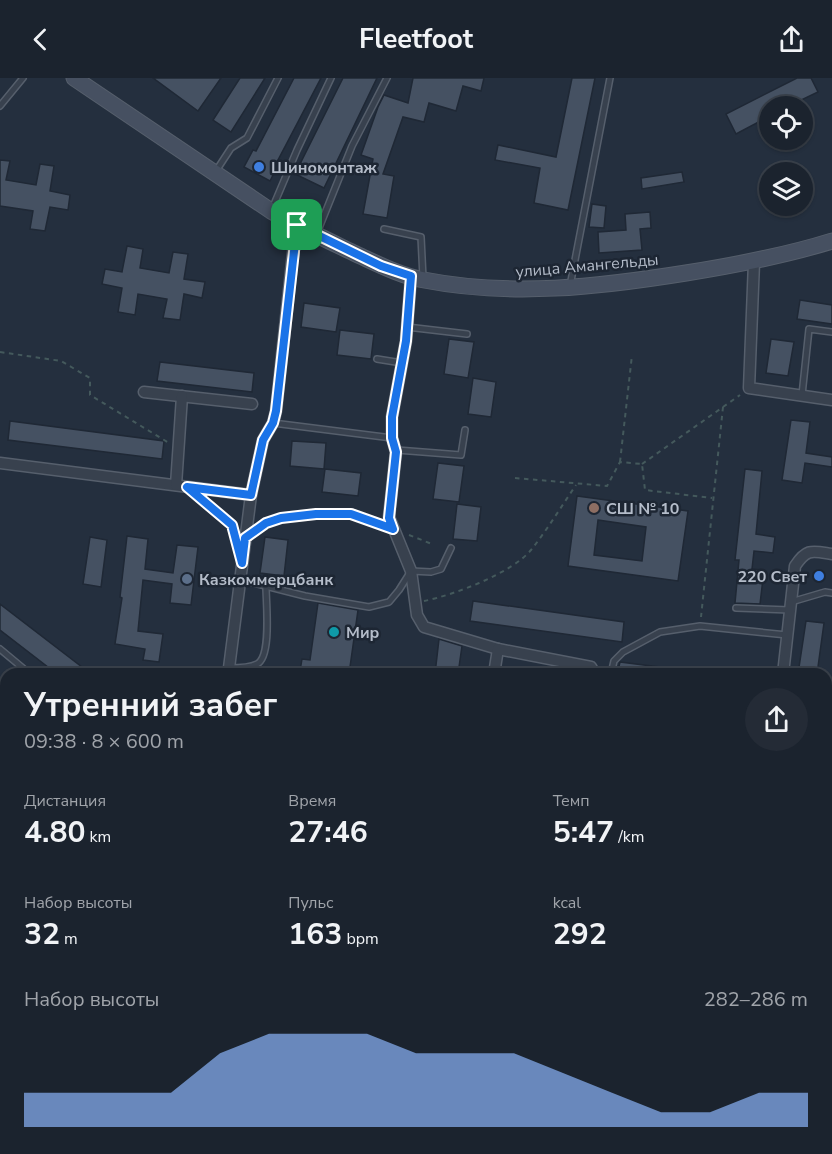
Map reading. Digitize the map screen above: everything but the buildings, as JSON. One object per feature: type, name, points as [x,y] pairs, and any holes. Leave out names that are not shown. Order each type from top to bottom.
[{"type":"street","name":"улица Амангельды","points":[[74,78],[271,211],[381,266],[417,278],[508,290],[570,288],[754,262],[832,241]]},
{"type":"street","points":[[227,668],[251,495],[263,440],[273,423],[276,411],[297,225]]},
{"type":"street","points":[[754,262],[749,388],[832,400]]},
{"type":"street","points":[[417,278],[392,417],[392,438],[395,449],[389,505],[389,518],[411,571],[417,615],[424,627],[498,649],[592,668]]},
{"type":"street","points":[[144,392],[252,404]]},
{"type":"street","points":[[176,485],[182,396]]},
{"type":"street","points":[[0,463],[251,495]]},
{"type":"street","points":[[784,668],[795,566],[802,556],[811,551],[832,554]]},
{"type":"street","points":[[496,668],[498,649]]},
{"type":"lane","points":[[0,106],[23,78]]},
{"type":"lane","points":[[215,173],[231,148],[248,138],[278,78]]},
{"type":"lane","points":[[271,211],[331,78]]},
{"type":"lane","points":[[316,235],[352,146],[387,78]]},
{"type":"lane","points":[[570,288],[610,78]]},
{"type":"lane","points":[[384,229],[421,237],[417,278]]},
{"type":"lane","points":[[407,327],[467,334]]},
{"type":"lane","points":[[802,396],[809,329],[832,332]]},
{"type":"lane","points":[[377,358],[402,363]]},
{"type":"lane","points":[[273,423],[392,438]]},
{"type":"lane","points":[[395,449],[461,455],[465,430]]},
{"type":"lane","points":[[241,580],[369,607],[389,602],[411,571],[431,572],[441,569],[451,548]]},
{"type":"lane","points":[[240,668],[258,664],[263,660],[266,649],[266,587]]},
{"type":"lane","points":[[736,608],[790,606],[825,592],[832,593]]},
{"type":"lane","points":[[612,668],[614,661],[623,651],[660,632],[700,626],[787,635]]},
{"type":"lane","points":[[0,649],[23,668]]},
{"type":"path","points":[[0,352],[61,361],[90,378],[90,395],[178,448]]},
{"type":"path","points":[[514,477],[576,485],[607,486],[620,462],[632,355]]},
{"type":"path","points":[[620,462],[642,464],[749,388]]},
{"type":"path","points":[[700,626],[723,407]]},
{"type":"path","points":[[642,464],[645,490],[713,498]]},
{"type":"path","points":[[416,600],[425,601],[454,594],[500,573],[530,552],[576,485]]},
{"type":"path","points":[[203,500],[232,525],[242,563]]},
{"type":"path","points":[[245,538],[266,523],[281,518],[316,514],[351,514],[432,544]]},
{"type":"place","name":"Шиномонтаж","points":[[259,167]]},
{"type":"place","name":"СШ № 10","points":[[594,508]]},
{"type":"place","name":"220 Свет","points":[[819,576]]},
{"type":"place","name":"Казкоммерцбанк","points":[[187,579]]},
{"type":"place","name":"Мир","points":[[334,632]]},
{"type":"route","points":[[297,225],[381,266],[411,276],[406,341],[392,417],[392,438],[396,452],[389,518],[393,529],[351,514],[316,514],[281,518],[266,523],[245,538],[242,563],[232,525],[187,487],[251,495],[263,440],[273,423],[276,411],[297,225]]}]
